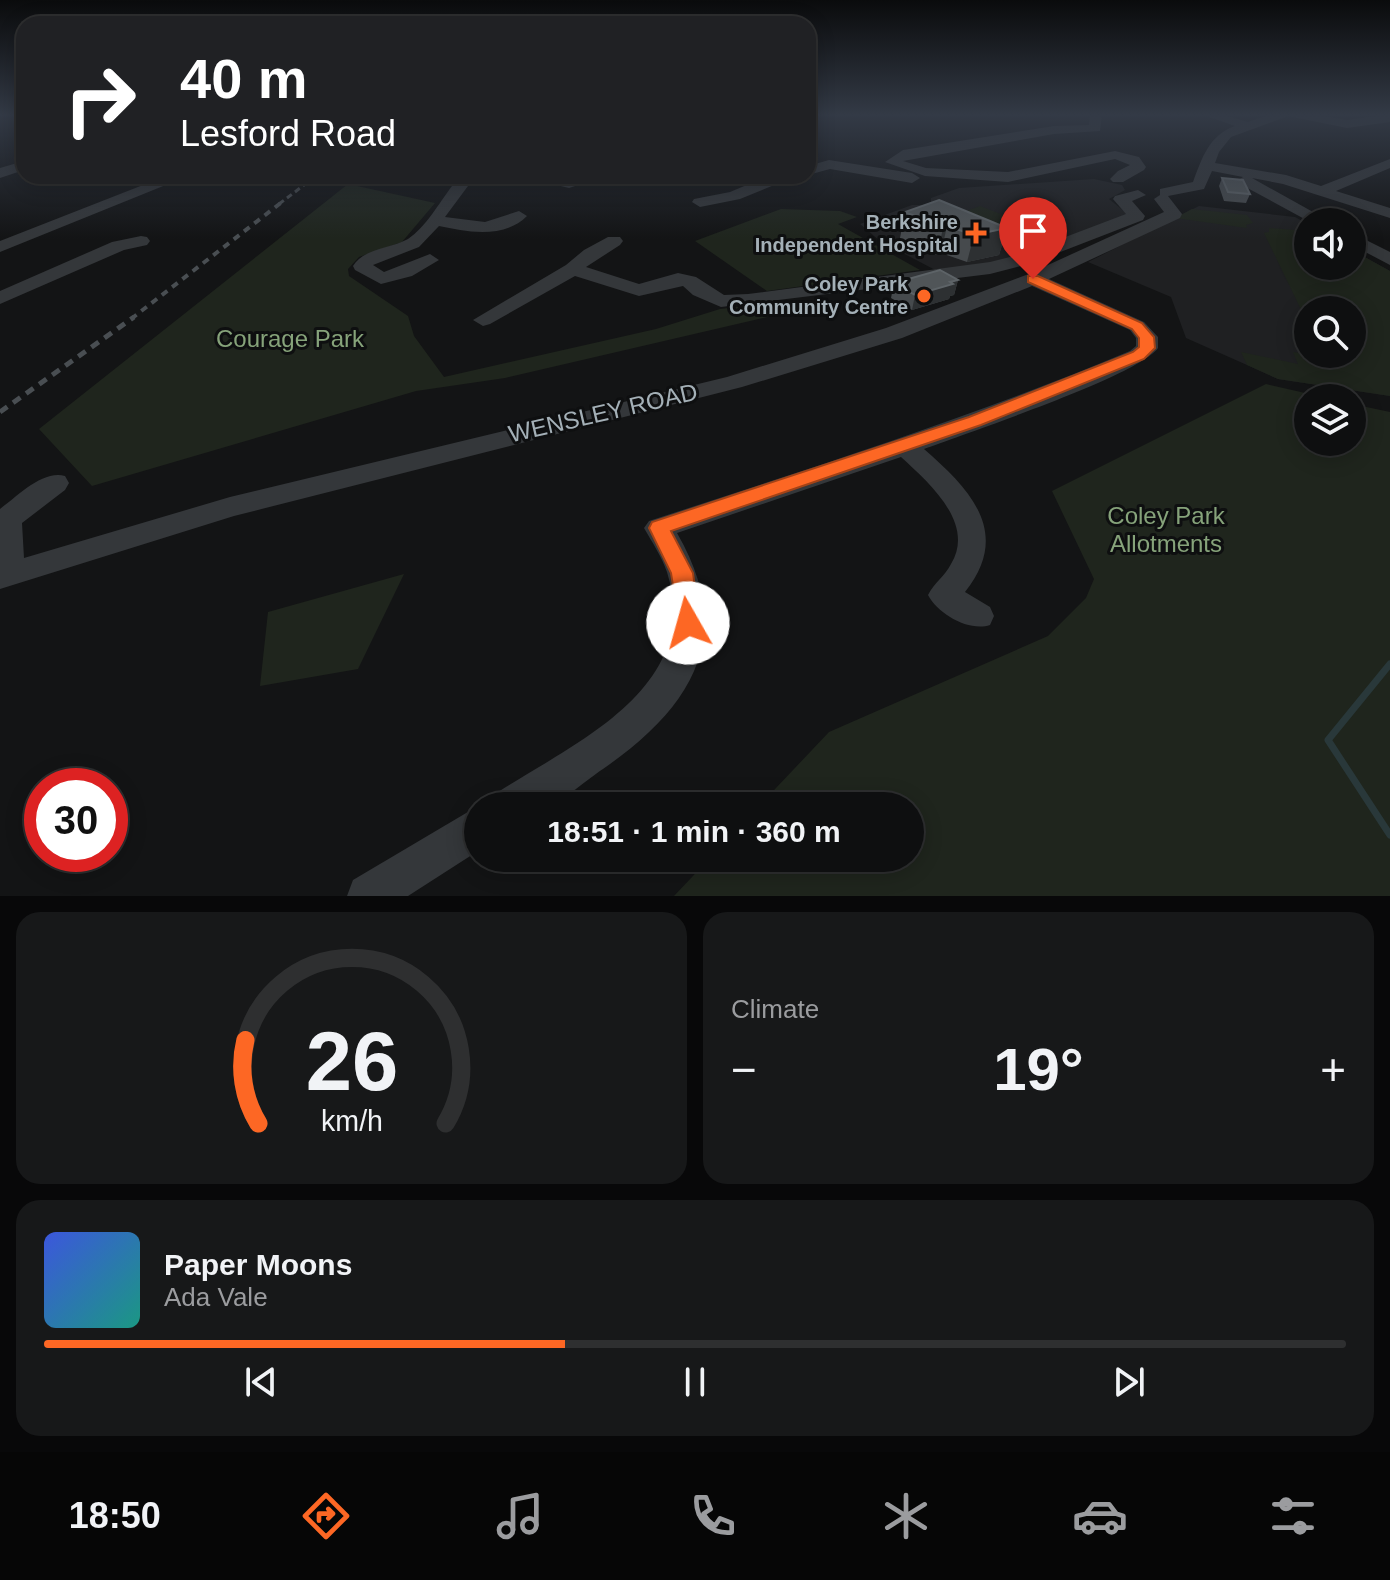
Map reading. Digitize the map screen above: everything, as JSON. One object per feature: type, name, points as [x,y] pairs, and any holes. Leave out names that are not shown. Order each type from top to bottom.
[{"type":"street","points":[[901,156],[892,162],[925,172],[976,177],[1008,177],[1111,156]]},
{"type":"street","points":[[818,165],[969,184],[1005,184],[1123,174],[1139,167],[1134,160],[1118,156]]},
{"type":"street","points":[[1106,176],[1139,191],[1164,196],[1199,186],[1212,156]]},
{"type":"street","points":[[1325,190],[1390,163]]},
{"type":"street","points":[[1206,169],[1325,190],[1390,213]]},
{"type":"street","points":[[1206,169],[1251,183],[1297,208]]},
{"type":"street","points":[[0,247],[160,184]]},
{"type":"street","points":[[430,260],[405,272],[381,278],[362,266],[374,256],[413,243],[460,184]]},
{"type":"street","points":[[554,200],[570,190],[569,184]]},
{"type":"street","points":[[700,202],[734,196],[744,186],[753,184]]},
{"type":"street","points":[[573,269],[639,290],[678,279],[689,281],[700,291],[721,301],[990,268],[1025,259],[1137,216],[1121,199],[1139,191]]},
{"type":"street","name":"WENSLEY ROAD","points":[[5,574],[251,501],[734,382],[894,333],[1033,279],[1174,214],[1164,196]]},
{"type":"street","points":[[434,220],[474,230],[494,228],[519,216]]},
{"type":"street","points":[[0,298],[118,246],[141,241]]},
{"type":"street","points":[[483,320],[573,269],[590,254],[614,241]]},
{"type":"street","points":[[1366,246],[1389,258]]},
{"type":"street","points":[[533,792],[624,730],[668,685],[680,663],[688,623],[682,573],[659,528],[905,447],[1046,395],[1138,356],[1147,348],[1147,337],[1137,326],[1033,279]]},
{"type":"street","points":[[905,447],[940,477],[964,508],[971,542],[968,564],[944,595],[978,616]]},
{"type":"street","points":[[5,574],[7,519],[55,483]]},
{"type":"street","points":[[369,896],[464,836]]},
{"type":"shaded area","name":"Berkshire Independent Hospital","points":[[1094,179],[1122,185],[1125,190],[1109,199],[1129,215],[1007,261],[939,272],[880,241],[860,224],[912,205],[924,205],[931,202],[931,198],[959,188]]},
{"type":"shaded area","points":[[1199,206],[1294,217],[1294,280],[1366,280],[1366,258],[1390,271],[1390,396],[1366,392],[1366,384],[1311,384],[1278,379],[1186,338],[1171,297],[1088,262]]},
{"type":"green space","name":"Courage Park","points":[[348,184],[435,203],[402,242],[359,257],[348,269],[349,276],[408,316],[414,336],[444,377],[656,329],[720,309],[790,301],[802,309],[505,378],[416,391],[92,486],[39,429]]},
{"type":"green space","points":[[980,206],[1049,233],[1010,235],[1003,237],[1008,241],[999,244],[943,220]]},
{"type":"green space","points":[[781,209],[840,211],[857,217],[838,224],[920,270],[767,291],[695,241]]},
{"type":"green space","points":[[1192,209],[1247,215],[1253,223],[1246,225],[1247,228],[1175,218]]},
{"type":"green space","points":[[1269,228],[1294,230],[1294,280],[1366,280],[1366,258],[1390,271],[1390,396],[1366,392],[1366,384],[1311,384],[1278,379],[1247,365],[1241,352],[1294,363],[1294,368],[1366,368],[1366,296],[1294,296],[1264,233],[1269,232]]},
{"type":"green space","name":"Coley Park Allotments","points":[[1266,384],[1294,390],[1294,456],[1366,456],[1366,407],[1390,412],[1390,896],[674,896],[697,872],[924,872],[924,792],[772,792],[829,732],[1048,636],[1086,598],[1094,579],[1052,491]]},
{"type":"green space","points":[[404,574],[358,669],[260,686],[268,612]]},
{"type":"building","points":[[1222,178],[1243,180],[1250,194],[1228,192]]},
{"type":"building","points":[[939,200],[1007,228],[974,235],[947,226],[943,228],[905,212]]},
{"type":"building","points":[[940,270],[958,280],[915,295],[894,283]]},
{"type":"waterway","points":[[1390,664],[1328,740],[1390,835]]},
{"type":"railway","points":[[279,204],[305,184]]},
{"type":"railway","points":[[131,319],[282,202]]},
{"type":"railway","points":[[0,412],[134,317]]},
{"type":"place","name":"Berkshire Independent Hospital","points":[[976,233]]},
{"type":"place","name":"Coley Park Community Centre","points":[[924,296]]},
{"type":"route","points":[[688,623],[682,573],[659,528],[905,447],[1046,395],[1138,356],[1147,348],[1147,337],[1137,326],[1033,279]]}]
